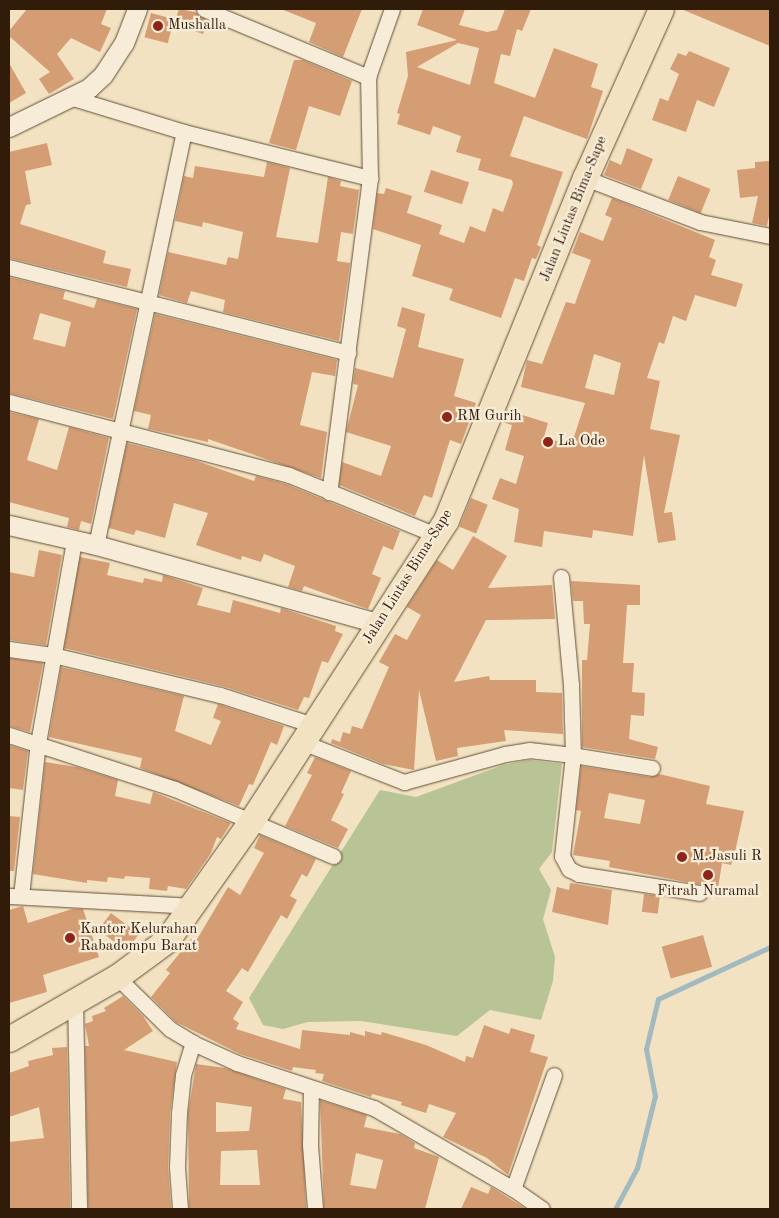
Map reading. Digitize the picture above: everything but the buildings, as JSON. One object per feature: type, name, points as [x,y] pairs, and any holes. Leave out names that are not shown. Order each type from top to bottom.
[{"type":"highway","name":"Jalan Lintas Bima-Sape","points":[[9,1039],[75,998],[117,977],[167,940],[252,820],[446,520],[585,178],[661,9]]},
{"type":"street","points":[[9,127],[73,98],[104,75],[124,43],[137,9]]},
{"type":"street","points":[[204,9],[368,78]]},
{"type":"street","points":[[330,492],[370,178],[368,78],[392,9]]},
{"type":"street","points":[[73,98],[184,132],[370,178]]},
{"type":"street","points":[[96,545],[121,431],[146,302],[184,132]]},
{"type":"street","points":[[585,178],[700,222],[770,236]]},
{"type":"street","points":[[9,267],[348,353]]},
{"type":"street","points":[[9,402],[288,475],[436,535]]},
{"type":"street","points":[[9,525],[96,545],[380,624]]},
{"type":"street","points":[[74,540],[38,744],[15,896],[192,906]]},
{"type":"street","points":[[561,577],[571,684],[573,755],[562,856],[569,869],[578,874],[700,893]]},
{"type":"street","points":[[9,650],[54,655],[220,695],[307,733],[404,782],[505,754],[529,750],[652,768]]},
{"type":"street","points":[[9,735],[175,789],[252,820],[333,856]]},
{"type":"street","points":[[117,977],[170,1030],[193,1043],[237,1063],[374,1108],[514,1189],[542,1209]]},
{"type":"street","points":[[75,998],[79,1209]]},
{"type":"street","points":[[180,1209],[177,1167],[179,1113],[183,1075],[193,1043]]},
{"type":"street","points":[[514,1189],[554,1076]]},
{"type":"street","points":[[311,1088],[310,1145],[315,1209]]},
{"type":"green space","points":[[529,760],[562,764],[552,852],[539,869],[551,890],[543,919],[555,957],[553,981],[541,1020],[490,1010],[457,1036],[361,1021],[308,1022],[283,1029],[263,1025],[249,998],[380,790],[416,797],[503,765]]},
{"type":"waterway","points":[[615,1209],[637,1168],[655,1096],[646,1049],[658,999],[770,947]]},
{"type":"place","name":"Mushalla","points":[[158,26]]},
{"type":"place","name":"RM Gurih","points":[[447,417]]},
{"type":"place","name":"La Ode","points":[[548,442]]},
{"type":"place","name":"M.Jasuli R","points":[[682,857]]},
{"type":"place","name":"Fitrah Nuramal","points":[[708,875]]},
{"type":"place","name":"Kantor Kelurahan Rabadompu Barat","points":[[70,938]]}]
